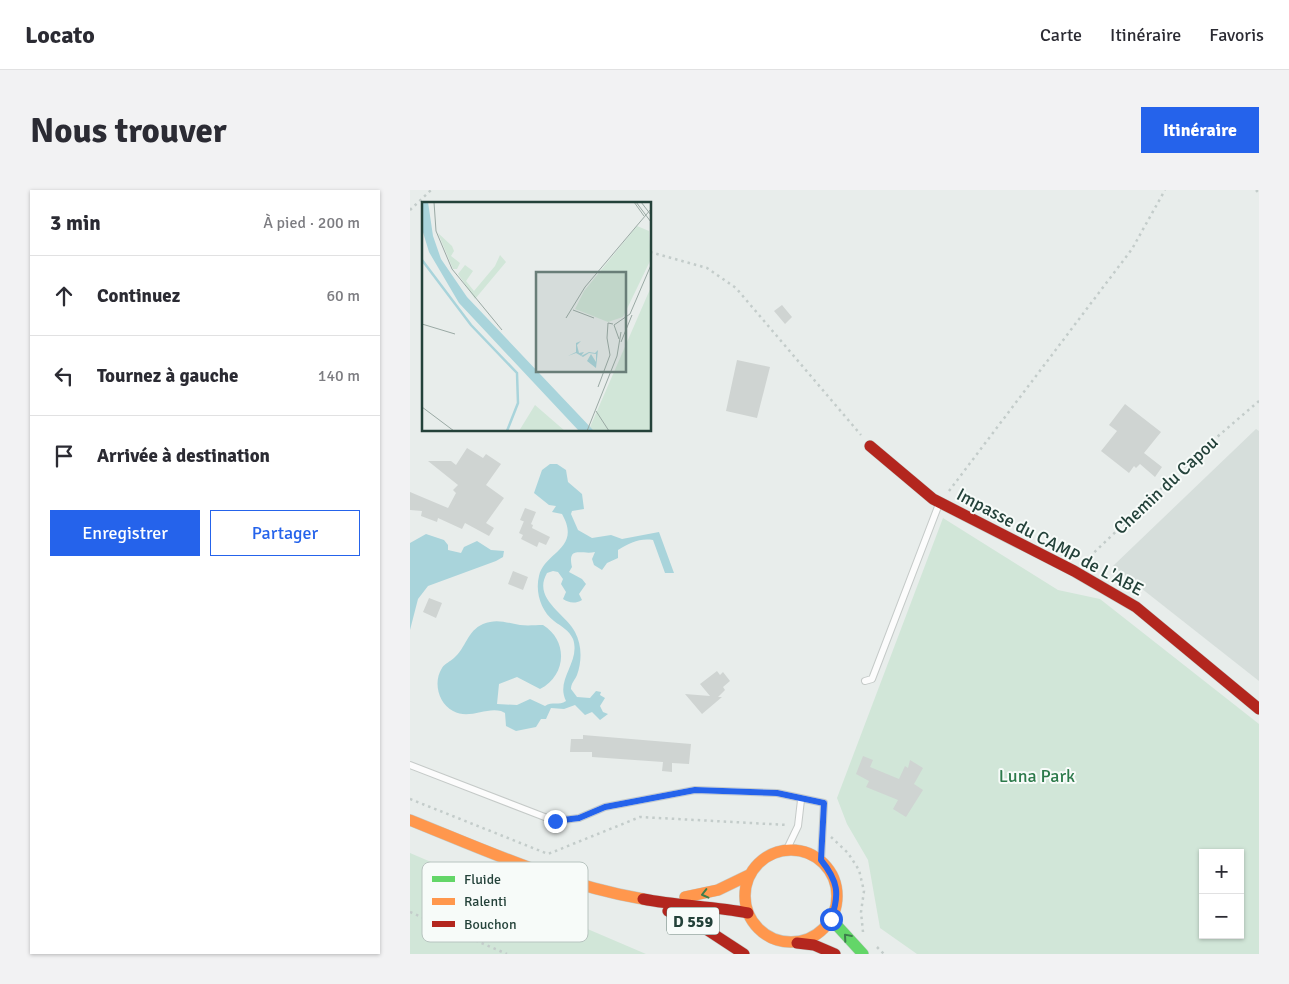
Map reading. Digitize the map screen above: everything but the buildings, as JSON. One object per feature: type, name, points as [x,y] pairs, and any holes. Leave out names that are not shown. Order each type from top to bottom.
[{"type":"main road","name":"Impasse du CAMP de L'ABE","points":[[870,446],[940,503],[1074,571],[1136,607],[1259,709]]},
{"type":"main road","name":"D 559","points":[[410,820],[515,862]]},
{"type":"main road","points":[[795,942],[816,934],[831,919],[837,904],[837,888],[831,873],[821,860],[799,850],[787,849],[772,853],[759,862],[749,875],[745,887],[748,913],[755,926],[767,936],[780,941],[814,946],[835,954]]},
{"type":"main road","name":"D 559","points":[[636,899],[700,896],[724,889],[749,875]]},
{"type":"main road","name":"D 559","points":[[588,888],[636,899],[673,905],[724,908],[748,913]]},
{"type":"main road","name":"D 559","points":[[636,899],[692,920],[744,954]]},
{"type":"main road","points":[[831,919],[864,954]]},
{"type":"lane","points":[[865,681],[872,680],[940,503]]},
{"type":"lane","points":[[410,765],[555,821],[579,818],[605,807],[695,790],[777,793],[801,800],[824,803],[821,860]]},
{"type":"lane","points":[[787,849],[798,826],[801,800]]},
{"type":"path","points":[[410,210],[431,190]]},
{"type":"path","points":[[940,503],[1132,249],[1165,190]]},
{"type":"path","points":[[651,252],[707,268],[736,288],[870,446]]},
{"type":"path","name":"Chemin du Capou","points":[[1074,571],[1203,449],[1259,401]]},
{"type":"path","points":[[410,799],[548,854],[640,817],[791,826]]},
{"type":"path","points":[[832,838],[848,853],[859,870],[864,891],[861,912],[864,934],[859,939]]},
{"type":"path","points":[[410,912],[422,917]]},
{"type":"path","points":[[479,942],[507,954]]},
{"type":"shaded area","points":[[1256,429],[1259,431],[1259,681],[1113,566]]},
{"type":"green space","name":"Luna Park","points":[[943,518],[1058,590],[1100,599],[1259,724],[1259,954],[917,954],[880,928],[868,860],[847,824],[837,798]]},
{"type":"green space","points":[[410,853],[431,862],[422,862],[422,942],[588,942],[588,929],[646,954],[410,954]]},
{"type":"water","points":[[550,464],[557,464],[566,470],[568,482],[582,494],[584,509],[572,511],[571,514],[578,530],[592,538],[611,535],[622,539],[659,532],[674,573],[665,573],[653,540],[643,540],[618,550],[618,558],[607,563],[602,570],[594,565],[592,559],[595,552],[574,553],[571,560],[572,567],[569,572],[582,579],[586,584],[579,594],[582,600],[577,602],[563,599],[566,592],[561,584],[563,579],[558,572],[547,573],[544,591],[547,598],[552,606],[571,625],[579,642],[580,664],[571,689],[577,697],[590,698],[596,691],[601,692],[600,695],[605,698],[600,706],[603,712],[608,714],[600,720],[592,712],[585,715],[575,705],[564,709],[551,708],[546,719],[541,719],[536,727],[516,731],[506,726],[505,713],[501,711],[465,714],[453,711],[444,703],[438,692],[438,680],[443,666],[458,654],[473,631],[483,624],[497,621],[523,625],[543,625],[557,640],[560,649],[561,658],[555,676],[540,689],[517,677],[499,684],[497,704],[517,705],[530,699],[545,706],[566,701],[563,693],[565,678],[574,655],[575,647],[573,639],[567,631],[549,617],[542,607],[538,588],[542,568],[565,543],[568,535],[567,526],[562,514],[552,512],[556,506],[549,505],[534,493],[542,470]]},
{"type":"water","points":[[426,534],[444,540],[448,545],[448,550],[461,553],[464,547],[477,541],[491,550],[504,551],[503,557],[428,586],[418,599],[410,630],[410,543]]},
{"type":"traffic: fast","points":[[831,919],[863,954]]},
{"type":"traffic: slow","points":[[410,820],[514,862]]},
{"type":"traffic: slow","points":[[791,850],[809,853],[824,863],[834,878],[837,896],[834,914],[824,929],[809,939],[791,942],[773,939],[758,929],[748,914],[745,896],[748,878],[758,863],[773,853],[791,850]]},
{"type":"traffic: slow","points":[[685,897],[718,890],[749,875]]},
{"type":"traffic: slow","points":[[588,886],[643,899]]},
{"type":"traffic: jam","points":[[870,446],[933,499],[1074,571],[1136,607],[1259,709]]},
{"type":"traffic: jam","points":[[643,899],[748,913]]},
{"type":"traffic: jam","points":[[668,911],[692,920],[744,954]]},
{"type":"traffic: jam","points":[[797,943],[814,945],[835,954]]},
{"type":"route","points":[[555,821],[579,818],[605,807],[695,790],[777,793],[801,800],[824,803],[821,830],[821,860],[831,873],[837,888],[837,904],[831,919]]}]
